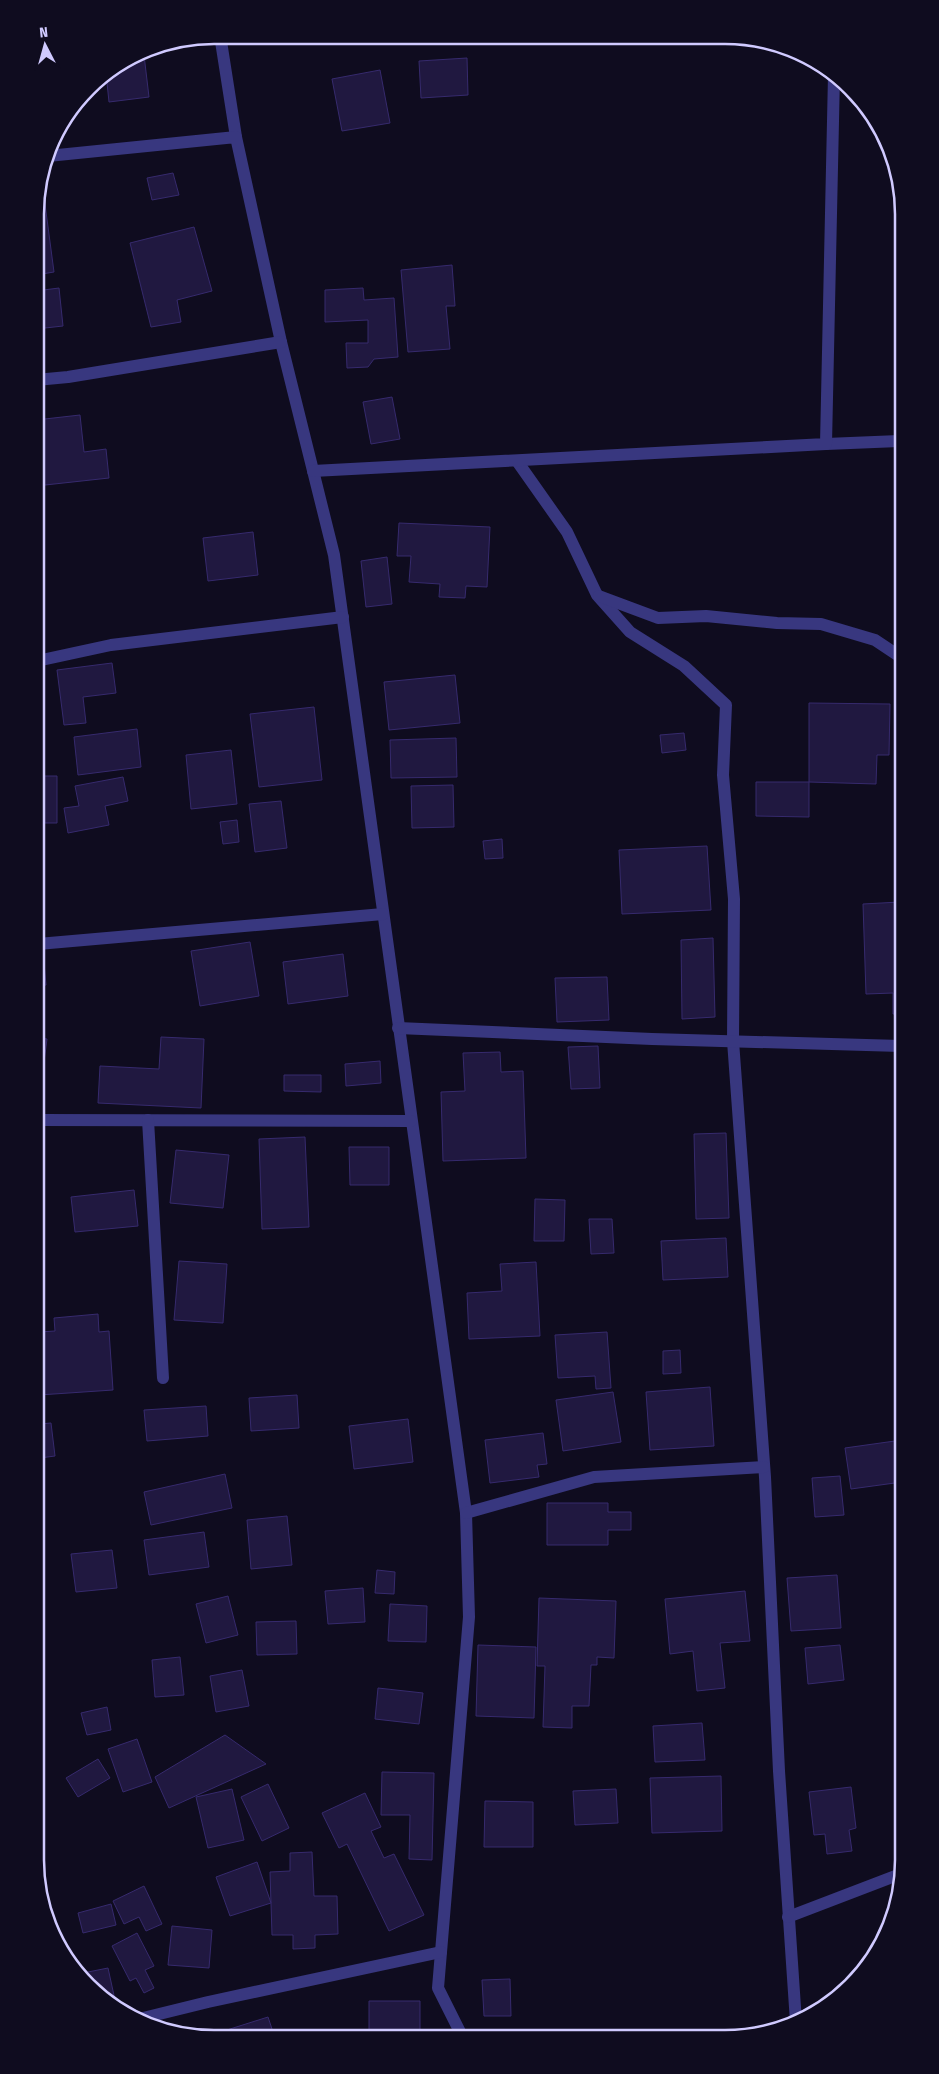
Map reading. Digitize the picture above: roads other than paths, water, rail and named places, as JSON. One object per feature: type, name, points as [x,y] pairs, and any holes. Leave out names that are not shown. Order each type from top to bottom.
[{"type":"street","points":[[221,44],[236,137],[281,342],[334,554],[466,1513],[469,1617],[438,1988],[459,2030]]},
{"type":"street","points":[[826,444],[834,84]]},
{"type":"street","points":[[55,155],[236,137]]},
{"type":"street","points":[[44,379],[68,377],[281,342]]},
{"type":"street","points":[[314,471],[895,441]]},
{"type":"street","points":[[517,461],[567,532],[597,595],[630,632],[684,666],[726,705],[723,775],[734,899],[733,1041],[764,1467],[779,1771],[795,2015]]},
{"type":"street","points":[[597,595],[658,618],[706,616],[777,623],[821,624],[876,640],[895,653]]},
{"type":"street","points":[[44,659],[111,645],[342,617]]},
{"type":"street","points":[[44,943],[383,914]]},
{"type":"street","points":[[398,1028],[895,1046]]},
{"type":"street","points":[[44,1120],[411,1121]]},
{"type":"street","points":[[148,1120],[164,1378]]},
{"type":"street","points":[[466,1513],[594,1477],[764,1467]]},
{"type":"street","points":[[788,1917],[894,1877]]},
{"type":"street","points":[[148,2017],[441,1952]]}]
